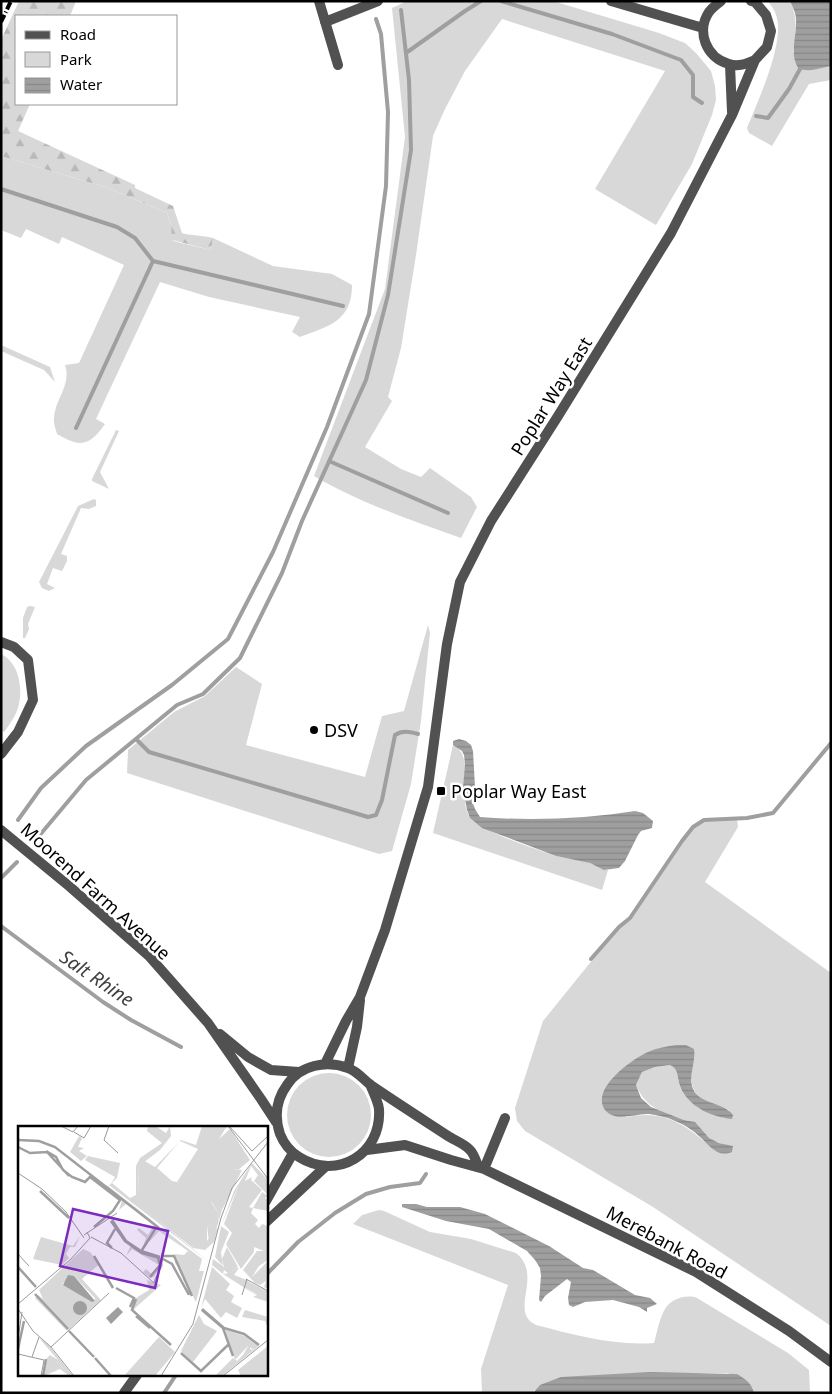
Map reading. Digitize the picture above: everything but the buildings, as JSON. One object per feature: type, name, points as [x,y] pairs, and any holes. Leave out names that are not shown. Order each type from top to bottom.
[{"type":"street","points":[[319,1],[338,65]]},
{"type":"street","points":[[325,22],[378,1]]},
{"type":"street","points":[[611,1],[703,28]]},
{"type":"street","points":[[721,1],[710,11],[703,28],[706,46],[716,59],[730,65],[742,65],[755,60]]},
{"type":"street","name":"Poplar Way East","points":[[325,1064],[360,997],[385,930],[428,787],[447,644],[460,582],[491,521],[671,233],[732,115],[755,60],[767,47],[771,30],[766,15],[755,2],[751,1]]},
{"type":"street","name":"Poplar Way East","points":[[730,65],[732,115]]},
{"type":"street","points":[[1,642],[14,647],[28,660],[33,700],[18,732],[1,754]]},
{"type":"street","name":"Moorend Farm Avenue","points":[[1,830],[69,886],[148,956],[208,1023],[277,1123]]},
{"type":"street","name":"Poplar Way East","points":[[348,1068],[357,1027],[360,997]]},
{"type":"street","name":"Moorend Farm Avenue","points":[[208,1023],[248,1057],[263,1066],[271,1070],[299,1072]]},
{"type":"street","points":[[370,1084],[379,1108],[377,1130],[367,1150],[354,1160],[337,1166],[325,1167],[308,1163],[293,1153],[282,1139],[277,1123],[277,1105],[281,1094],[291,1079],[299,1072],[316,1065],[325,1064],[348,1068],[470,1149],[481,1168]]},
{"type":"street","points":[[481,1168],[505,1118]]},
{"type":"street","name":"Merebank Road","points":[[367,1150],[405,1144],[481,1168],[696,1272],[789,1331],[831,1362]]},
{"type":"street","points":[[268,1197],[293,1153]]},
{"type":"street","points":[[268,1220],[325,1167]]},
{"type":"street","points":[[124,1393],[136,1376]]},
{"type":"green space","points":[[19,1],[76,1],[70,15],[15,15],[15,105],[30,105],[18,131],[135,185],[135,188],[173,206],[182,233],[213,238],[211,250],[172,240],[171,224],[167,213],[108,188],[1,156],[1,40]]},
{"type":"green space","points":[[407,1],[553,1],[659,33],[685,43],[711,71],[715,86],[716,100],[712,115],[692,164],[656,225],[595,189],[665,71],[502,19],[465,71],[433,136],[401,348],[388,397],[392,401],[365,447],[401,469],[421,477],[430,468],[471,497],[477,507],[461,538],[349,495],[314,476],[385,289],[405,137],[392,8]]},
{"type":"green space","points":[[768,1],[790,1],[793,7],[796,26],[793,52],[809,70],[831,66],[831,80],[809,84],[772,146],[749,133],[747,128],[769,72],[777,40],[778,26],[776,15]]},
{"type":"green space","points":[[1,156],[108,188],[167,213],[171,224],[173,241],[211,250],[213,238],[273,266],[332,274],[352,285],[348,307],[337,320],[329,325],[300,337],[292,332],[300,317],[209,297],[160,282],[96,419],[105,424],[89,441],[78,443],[65,438],[57,434],[54,421],[57,405],[65,386],[67,372],[65,365],[79,363],[124,265],[62,237],[59,244],[26,229],[21,238],[1,230]]},
{"type":"green space","points":[[1,345],[50,367],[55,382],[44,370],[1,351]]},
{"type":"green space","points":[[116,430],[119,431],[100,472],[109,489],[92,481],[92,479]]},
{"type":"green space","points":[[94,499],[96,500],[96,506],[89,509],[81,508],[61,554],[67,556],[67,561],[62,571],[53,568],[47,584],[55,588],[49,591],[42,588],[39,582],[78,506]]},
{"type":"green space","points":[[27,607],[35,607],[28,624],[29,629],[25,638],[23,638],[23,618]]},
{"type":"green space","points":[[428,625],[430,633],[421,721],[411,784],[392,851],[379,854],[127,773],[128,750],[174,712],[205,696],[236,667],[262,684],[246,745],[365,777],[382,716],[404,711]]},
{"type":"green space","points":[[1,654],[12,663],[20,682],[20,697],[17,711],[4,732],[1,730]]},
{"type":"green space","points":[[453,745],[460,750],[464,758],[466,807],[469,816],[475,822],[496,834],[523,845],[556,856],[593,864],[608,870],[602,890],[433,833]]},
{"type":"green space","points":[[737,818],[738,827],[705,882],[831,973],[831,1326],[653,1207],[525,1131],[517,1121],[515,1108],[543,1021],[619,927],[631,918],[675,851],[694,827],[706,820]],"holes":[[[657,1049],[692,1068],[691,1079],[696,1093],[706,1101],[729,1110],[725,1118],[706,1112],[694,1105],[684,1095],[678,1076],[670,1065],[655,1067],[642,1072],[636,1085],[645,1100],[656,1108],[692,1122],[709,1138],[731,1146],[715,1151],[685,1127],[664,1117],[652,1115],[626,1117],[607,1085],[636,1060]]]},
{"type":"green space","points":[[329,1073],[345,1076],[359,1085],[368,1099],[371,1115],[368,1131],[359,1145],[345,1154],[329,1157],[313,1154],[299,1145],[290,1131],[287,1115],[290,1099],[299,1085],[313,1076]]},
{"type":"green space","points":[[379,1210],[430,1232],[471,1239],[516,1253],[524,1262],[527,1272],[525,1311],[528,1319],[536,1325],[609,1341],[654,1343],[661,1317],[668,1305],[679,1298],[693,1297],[788,1353],[809,1370],[810,1393],[754,1393],[752,1387],[728,1373],[634,1373],[534,1390],[533,1393],[482,1393],[481,1369],[508,1285],[353,1224],[362,1215]]},
{"type":"water","points":[[790,1],[831,1],[831,66],[810,70],[798,68],[794,56],[796,17]]},
{"type":"water","points":[[459,739],[471,745],[473,751],[475,787],[472,800],[480,817],[558,819],[635,811],[643,813],[653,821],[652,828],[641,831],[625,861],[619,868],[604,870],[590,863],[556,856],[482,828],[470,818],[467,810],[463,788],[464,755],[462,751],[453,745],[453,741]]},
{"type":"water","points":[[686,1045],[694,1049],[691,1081],[695,1092],[699,1097],[729,1111],[733,1115],[732,1119],[716,1116],[694,1105],[683,1093],[676,1071],[670,1065],[655,1067],[642,1072],[636,1085],[641,1098],[651,1107],[684,1120],[695,1122],[709,1138],[719,1143],[733,1146],[732,1152],[718,1152],[697,1134],[669,1118],[649,1114],[620,1117],[609,1114],[605,1110],[602,1102],[603,1093],[608,1084],[623,1068],[648,1052],[662,1047]]},
{"type":"water","points":[[402,1204],[416,1204],[427,1207],[460,1207],[485,1214],[549,1246],[583,1268],[593,1270],[635,1295],[650,1298],[657,1304],[647,1308],[647,1312],[639,1307],[613,1300],[585,1302],[573,1307],[569,1305],[568,1298],[571,1282],[567,1279],[545,1296],[541,1302],[539,1300],[540,1268],[527,1251],[489,1229],[446,1221],[402,1207]]},
{"type":"water","points":[[650,1372],[737,1374],[750,1384],[754,1393],[533,1393],[540,1385],[561,1377]]},
{"type":"waterway","points":[[406,53],[481,1]]},
{"type":"waterway","points":[[501,1],[612,34],[681,60],[693,75],[693,97],[702,103]]},
{"type":"waterway","points":[[39,836],[86,780],[177,705],[203,694],[240,658],[282,573],[302,521],[366,380],[388,295],[411,150],[409,80],[401,10]]},
{"type":"waterway","points":[[18,820],[41,788],[86,746],[172,685],[228,639],[273,552],[327,427],[369,314],[386,186],[388,112],[381,34],[376,19]]},
{"type":"waterway","points":[[756,116],[768,118],[789,89],[800,69]]},
{"type":"waterway","points":[[1,189],[117,227],[135,238],[153,261],[343,306]]},
{"type":"waterway","points":[[76,428],[153,261]]},
{"type":"waterway","points":[[329,461],[448,513]]},
{"type":"waterway","points":[[136,739],[149,752],[368,817],[376,815],[382,800],[395,735],[404,732],[418,734]]},
{"type":"waterway","points":[[591,959],[619,927],[630,918],[693,827],[704,820],[747,818],[773,813],[831,743]]},
{"type":"waterway","points":[[1,878],[17,862]]},
{"type":"waterway","name":"Salt Rhine","points":[[1,926],[103,1002],[131,1020],[181,1047]]},
{"type":"waterway","points":[[268,1273],[298,1242],[335,1213],[366,1194],[390,1187],[420,1183],[426,1174]]},
{"type":"waterway","points":[[164,1393],[175,1376]]},
{"type":"railway","points":[[1,22],[11,1]]},
{"type":"place","name":"DSV","points":[[314,730]]},
{"type":"place","name":"Poplar Way East","points":[[441,791]]}]
